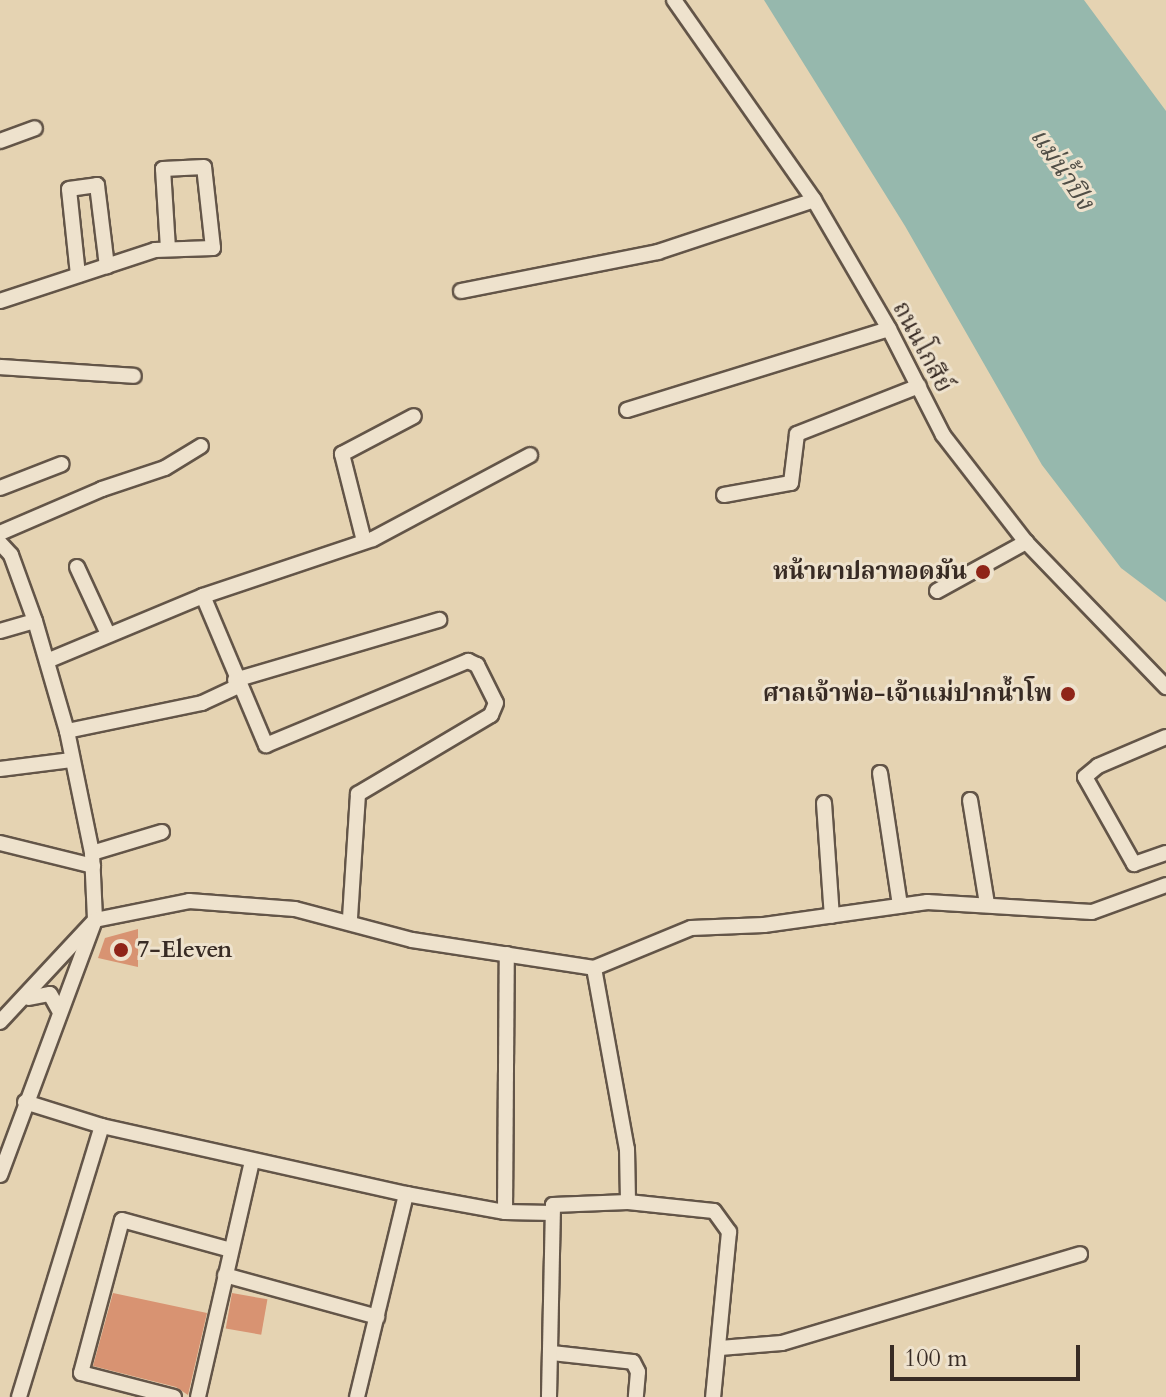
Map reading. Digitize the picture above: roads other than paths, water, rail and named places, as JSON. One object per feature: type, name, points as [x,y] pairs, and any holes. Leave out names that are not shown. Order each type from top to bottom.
[{"type":"street","name":"ถนนโกสีย์","points":[[674,0],[814,200],[889,329],[943,435],[1026,542],[1166,687]]},
{"type":"street","points":[[0,141],[35,128]]},
{"type":"street","points":[[0,301],[168,248],[213,248],[204,167],[163,169],[168,248]]},
{"type":"street","points":[[78,275],[69,189],[97,185],[107,266]]},
{"type":"street","points":[[461,291],[658,252],[814,200]]},
{"type":"street","points":[[627,410],[889,329]]},
{"type":"street","points":[[0,367],[134,376]]},
{"type":"street","points":[[724,495],[791,483],[797,434],[919,386]]},
{"type":"street","points":[[364,541],[342,454],[414,416]]},
{"type":"street","points":[[0,533],[165,468],[201,446]]},
{"type":"street","points":[[47,661],[203,596],[364,541],[530,455]]},
{"type":"street","points":[[0,488],[62,464]]},
{"type":"street","points":[[937,591],[1026,542]]},
{"type":"street","points":[[0,543],[35,621],[67,731],[92,860],[95,920],[0,1175]]},
{"type":"street","points":[[77,567],[108,634]]},
{"type":"street","points":[[203,596],[236,683],[266,745],[468,661],[477,665],[496,703],[491,715],[358,794],[350,919]]},
{"type":"street","points":[[67,731],[202,703],[236,683],[439,620]]},
{"type":"street","points":[[0,631],[35,621]]},
{"type":"street","points":[[1166,737],[1085,777],[1134,864],[1166,853]]},
{"type":"street","points":[[0,769],[71,760]]},
{"type":"street","points":[[880,773],[900,906]]},
{"type":"street","points":[[970,800],[987,904]]},
{"type":"street","points":[[824,803],[832,916]]},
{"type":"street","points":[[0,843],[92,860],[162,832]]},
{"type":"street","points":[[0,1022],[23,1002],[95,920],[189,901],[295,909],[350,919],[412,940],[594,968],[691,928],[832,916],[900,906],[987,904],[1092,912],[1166,885]]},
{"type":"street","points":[[505,1212],[507,954]]},
{"type":"street","points":[[594,968],[627,1149],[628,1202]]},
{"type":"street","points":[[23,1002],[44,992],[56,998],[59,1010]]},
{"type":"street","points":[[25,1102],[102,1126],[406,1194],[505,1212],[552,1213]]},
{"type":"street","points":[[19,1397],[102,1126]]},
{"type":"street","points":[[198,1397],[252,1161]]},
{"type":"street","points":[[357,1397],[406,1194]]},
{"type":"street","points":[[549,1397],[553,1205],[628,1202],[714,1211],[729,1232],[713,1397]]},
{"type":"street","points":[[174,1397],[81,1373],[122,1220],[231,1250]]},
{"type":"street","points":[[720,1348],[782,1343],[1080,1254]]},
{"type":"street","points":[[225,1275],[377,1317]]},
{"type":"street","points":[[552,1353],[633,1362],[638,1372],[636,1397]]},
{"type":"water","name":"แม่น้ำปิง","points":[[764,0],[1084,0],[1166,111],[1166,602],[1121,568],[1042,465],[905,226]]},
{"type":"place","name":"หน้าผาปลาทอดมัน","points":[[983,572]]},
{"type":"place","name":"ศาลเจ้าพ่อ-เจ้าแม่ปากน้ำโพ","points":[[1068,694]]},
{"type":"place","name":"7-Eleven","points":[[121,950]]}]
